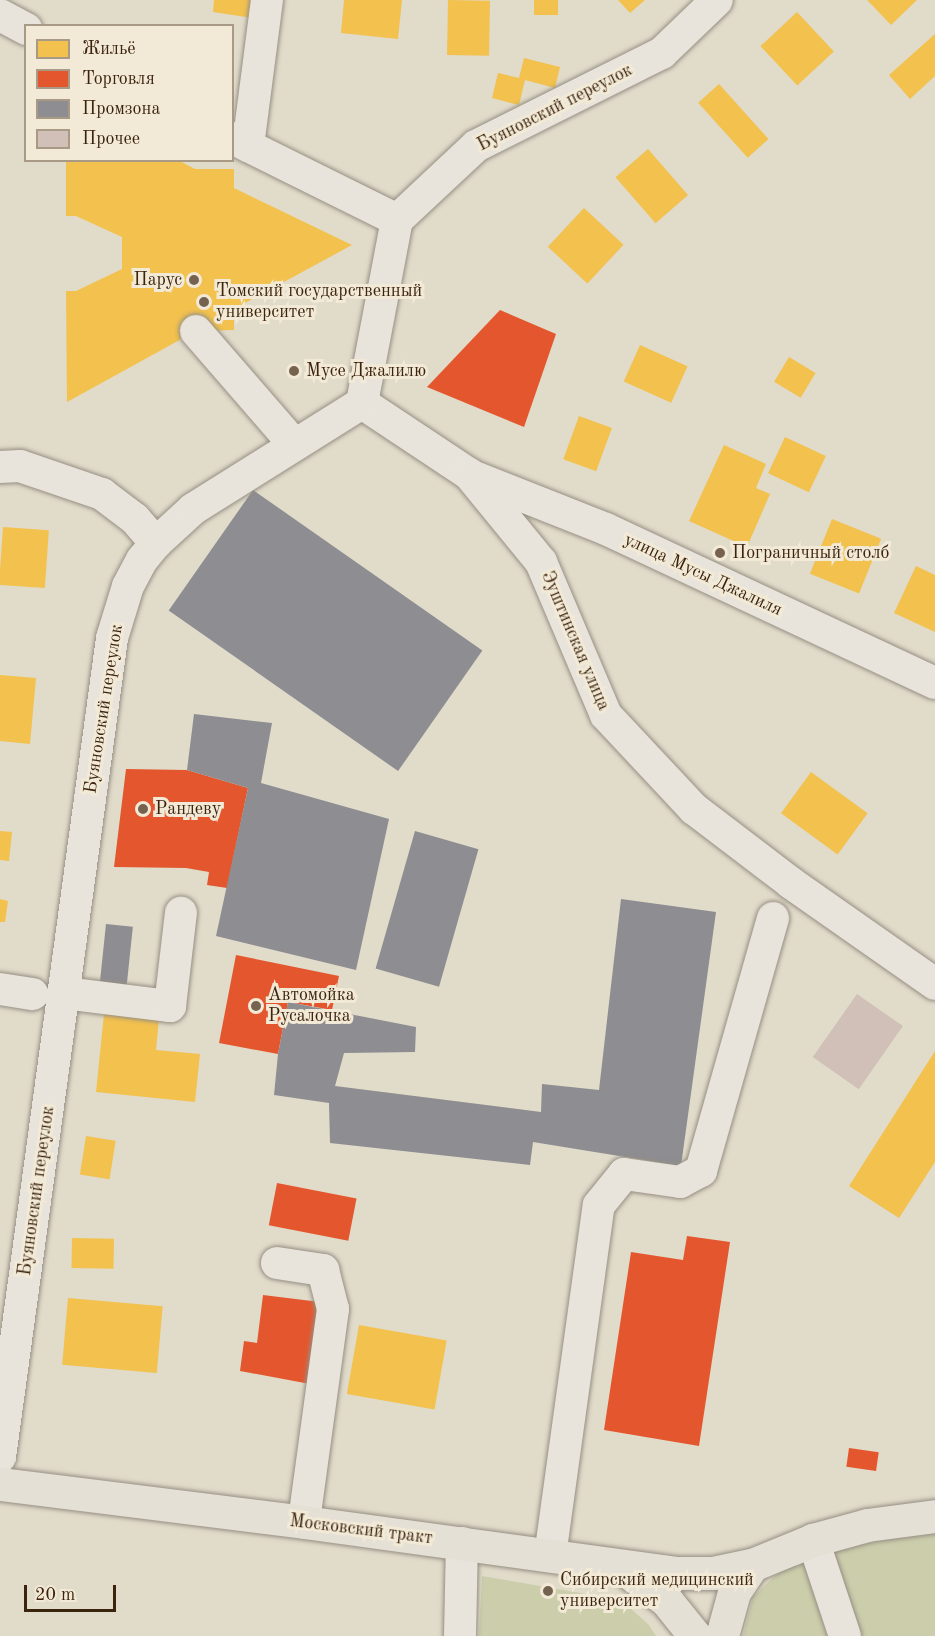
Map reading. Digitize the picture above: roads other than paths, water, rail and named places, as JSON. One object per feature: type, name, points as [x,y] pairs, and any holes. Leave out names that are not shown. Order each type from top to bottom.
[{"type":"main road","name":"Московский тракт","points":[[0,1484],[462,1543],[622,1567],[666,1600],[695,1636]]},
{"type":"main road","points":[[622,1567],[713,1573],[752,1565],[813,1540],[867,1525],[935,1516]]},
{"type":"main road","points":[[722,1636],[734,1592],[752,1565]]},
{"type":"street","points":[[267,0],[241,142],[397,220],[362,403]]},
{"type":"street","name":"Буяновский переулок","points":[[397,220],[476,146],[662,52],[717,0]]},
{"type":"street","points":[[0,15],[24,28]]},
{"type":"street","points":[[196,331],[294,444]]},
{"type":"street","name":"Буяновский переулок","points":[[0,1457],[112,638],[128,586],[142,560],[156,543],[193,509],[362,403]]},
{"type":"street","name":"Эуштинская улица","points":[[362,403],[469,474],[541,562],[606,715],[694,809],[791,883],[935,984]]},
{"type":"street","points":[[0,467],[20,466],[102,494],[135,519],[156,543]]},
{"type":"street","name":"улица Мусы Джалиля","points":[[469,474],[606,529],[935,683]]},
{"type":"street","points":[[64,993],[170,1006],[181,913]]},
{"type":"street","points":[[550,1556],[599,1205],[624,1174],[680,1182],[701,1171],[773,918]]},
{"type":"street","points":[[0,989],[33,994]]},
{"type":"street","points":[[277,1263],[323,1270],[333,1310],[304,1522]]},
{"type":"street","points":[[813,1540],[845,1636]]},
{"type":"street","points":[[460,1636],[462,1543]]},
{"type":"place","name":"Парус","points":[[194,280]]},
{"type":"place","name":"Томский государственный университет","points":[[204,302]]},
{"type":"place","name":"Мусе Джалилю","points":[[294,371]]},
{"type":"place","name":"Пограничный столб","points":[[720,553]]},
{"type":"place","name":"Рандеву","points":[[143,809]]},
{"type":"place","name":"Автомойка Русалочка","points":[[256,1006]]},
{"type":"place","name":"Сибирский медицинский университет","points":[[548,1591]]}]
